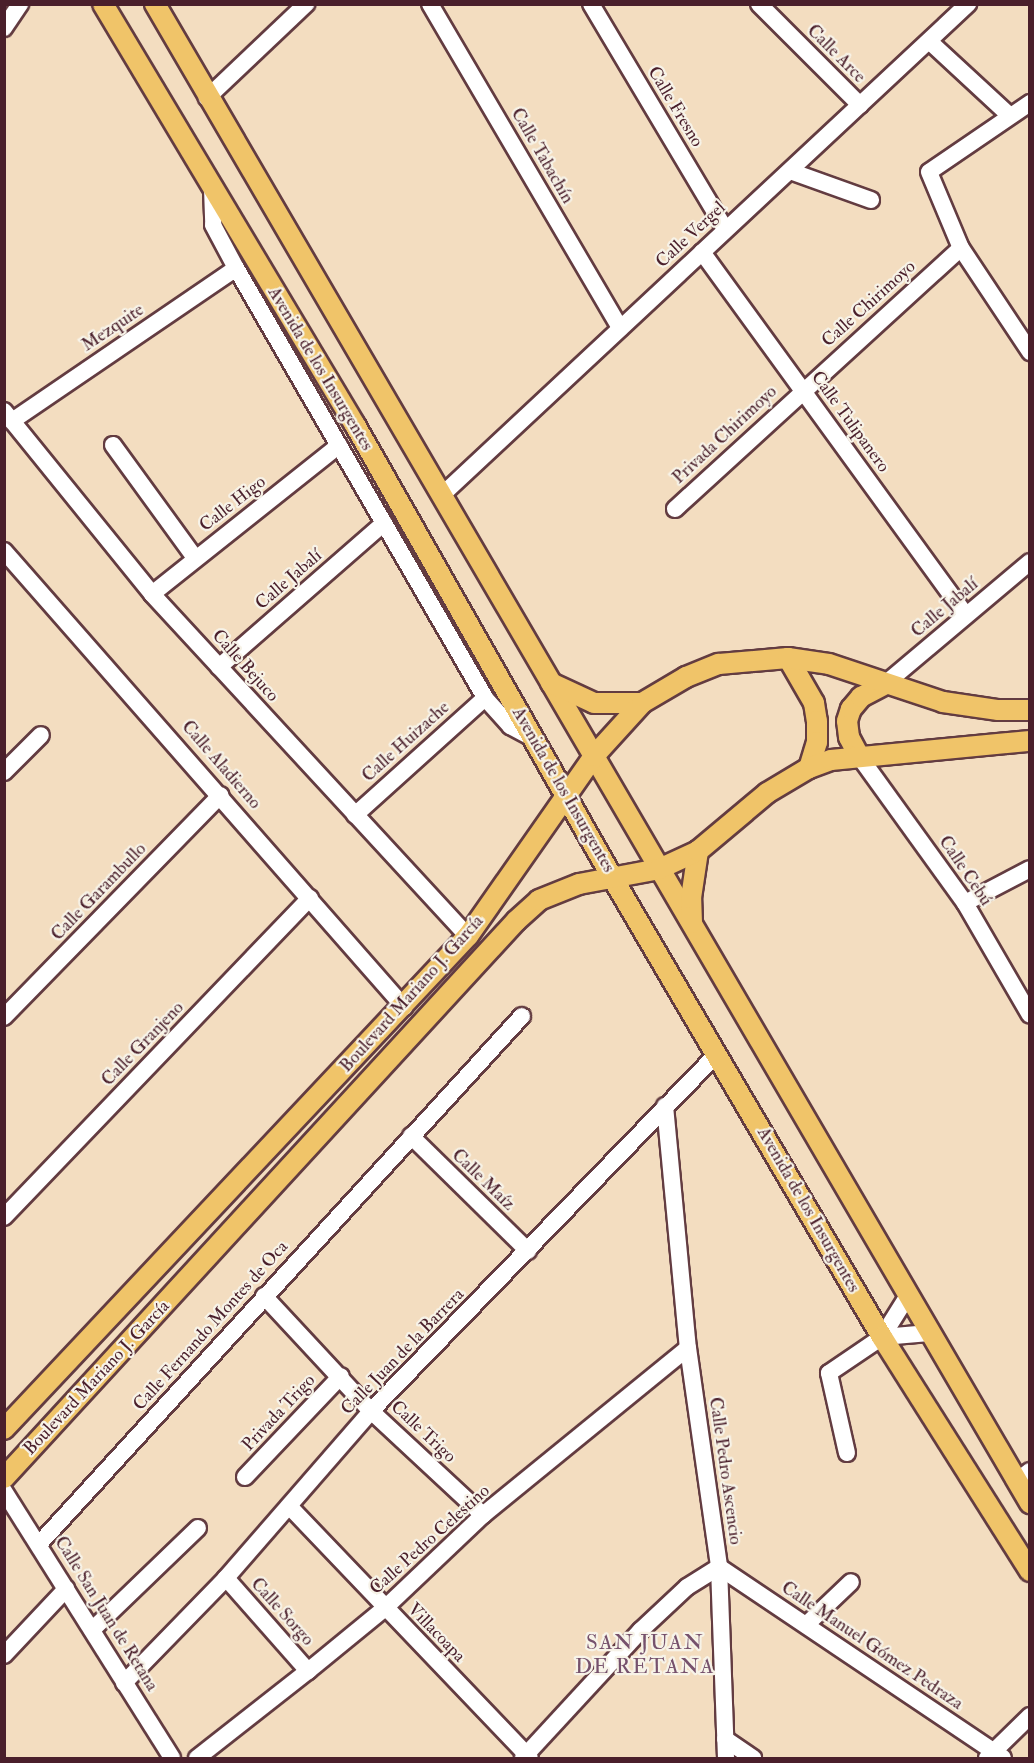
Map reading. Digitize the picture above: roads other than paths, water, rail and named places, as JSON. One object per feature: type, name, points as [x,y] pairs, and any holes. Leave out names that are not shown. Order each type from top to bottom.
[{"type":"main road","name":"Avenida de los Insurgentes","points":[[103,4],[355,425],[612,877],[882,1337],[1029,1571]]},
{"type":"main road","points":[[155,4],[207,98],[442,495],[545,678],[594,756],[930,1333],[1023,1476],[1029,1503]]},
{"type":"main road","points":[[788,658],[814,703],[818,721],[817,742],[809,768]]},
{"type":"main road","name":"Boulevard Mariano J. García","points":[[4,1429],[404,1007],[468,936],[594,756],[642,703],[686,677],[718,664],[788,658],[829,664],[943,702],[998,710],[1029,710]]},
{"type":"main road","points":[[545,678],[594,703],[642,703]]},
{"type":"main road","points":[[859,756],[849,737],[847,722],[851,708],[861,697],[885,684]]},
{"type":"main road","name":"Boulevard Mariano J. García","points":[[4,1478],[387,1061],[539,900],[579,884],[658,869],[698,851],[767,793],[809,768],[859,756],[1029,741]]},
{"type":"main road","points":[[693,926],[691,898],[698,851]]},
{"type":"main road","points":[[368,1044],[387,1061]]},
{"type":"street","points":[[4,28],[20,4]]},
{"type":"street","points":[[207,98],[306,4]]},
{"type":"street","name":"Calle Tabachín","points":[[430,4],[620,328]]},
{"type":"street","name":"Calle Fresno","points":[[591,4],[725,229]]},
{"type":"street","name":"Calle Arce","points":[[759,4],[860,105]]},
{"type":"street","name":"Calle Vergel","points":[[442,495],[968,4]]},
{"type":"street","points":[[929,41],[1010,116]]},
{"type":"street","points":[[1029,103],[929,172],[961,248],[1029,352]]},
{"type":"street","points":[[790,171],[871,200]]},
{"type":"street","points":[[212,188],[213,225],[236,268],[485,698],[510,726],[534,739]]},
{"type":"street","name":"Calle Chirimoyo","points":[[803,389],[961,248]]},
{"type":"street","name":"Calle Tulipanero","points":[[702,252],[966,615]]},
{"type":"street","name":"Mezquite","points":[[8,416],[236,268]]},
{"type":"street","name":"Privada Chirimoyo","points":[[675,508],[803,389]]},
{"type":"street","name":"Calle Bejuco","points":[[8,416],[152,594],[468,936]]},
{"type":"street","points":[[113,445],[195,558]]},
{"type":"street","name":"Calle Higo","points":[[152,594],[339,445]]},
{"type":"street","name":"Calle Jabalí","points":[[219,666],[384,523]]},
{"type":"street","name":"Calle Aladierno","points":[[4,551],[221,795],[404,1007]]},
{"type":"street","name":"Calle Jabalí","points":[[885,684],[1029,562]]},
{"type":"street","name":"Calle Huizache","points":[[355,815],[485,698]]},
{"type":"street","points":[[4,772],[41,735]]},
{"type":"street","name":"Calle Cebú","points":[[859,756],[965,903],[1029,1015]]},
{"type":"street","name":"Calle Garambullo","points":[[4,1017],[221,795]]},
{"type":"street","points":[[965,903],[1029,869]]},
{"type":"street","name":"Calle Granjeno","points":[[4,1217],[310,898]]},
{"type":"street","name":"Calle Fernando Montes de Oca","points":[[40,1543],[522,1016]]},
{"type":"street","name":"Calle Juan de la Barrera","points":[[124,1683],[290,1508],[371,1411],[717,1054]]},
{"type":"street","name":"Calle Pedro Ascencio","points":[[526,1757],[640,1631],[687,1587],[719,1567],[687,1348],[665,1106]]},
{"type":"street","name":"Calle Maíz","points":[[411,1136],[528,1251]]},
{"type":"street","points":[[847,1454],[829,1373],[882,1337],[909,1294]]},
{"type":"street","name":"Calle Trigo","points":[[264,1296],[341,1376],[371,1411],[483,1515]]},
{"type":"street","points":[[882,1337],[930,1333]]},
{"type":"street","name":"Calle Pedro Celestino","points":[[197,1758],[384,1608],[483,1515],[687,1348]]},
{"type":"street","name":"Privada Trigo","points":[[245,1478],[341,1376]]},
{"type":"street","name":"Calle San Juan de Retana","points":[[4,1491],[40,1543],[172,1758]]},
{"type":"street","name":"Villacoapa","points":[[290,1508],[526,1757]]},
{"type":"street","points":[[92,1630],[198,1528]]},
{"type":"street","points":[[719,1567],[726,1758]]},
{"type":"street","name":"Calle Manuel Gómez Pedraza","points":[[719,1567],[994,1756]]},
{"type":"street","name":"Calle Sorgo","points":[[226,1578],[308,1671]]},
{"type":"street","points":[[806,1625],[851,1582]]},
{"type":"street","points":[[4,1655],[66,1588]]},
{"type":"street","points":[[994,1756],[1029,1716]]},
{"type":"street","points":[[725,1738],[753,1758]]},
{"type":"district","name":"SAN JUAN DE RETANA","points":[[645,1655]]}]
